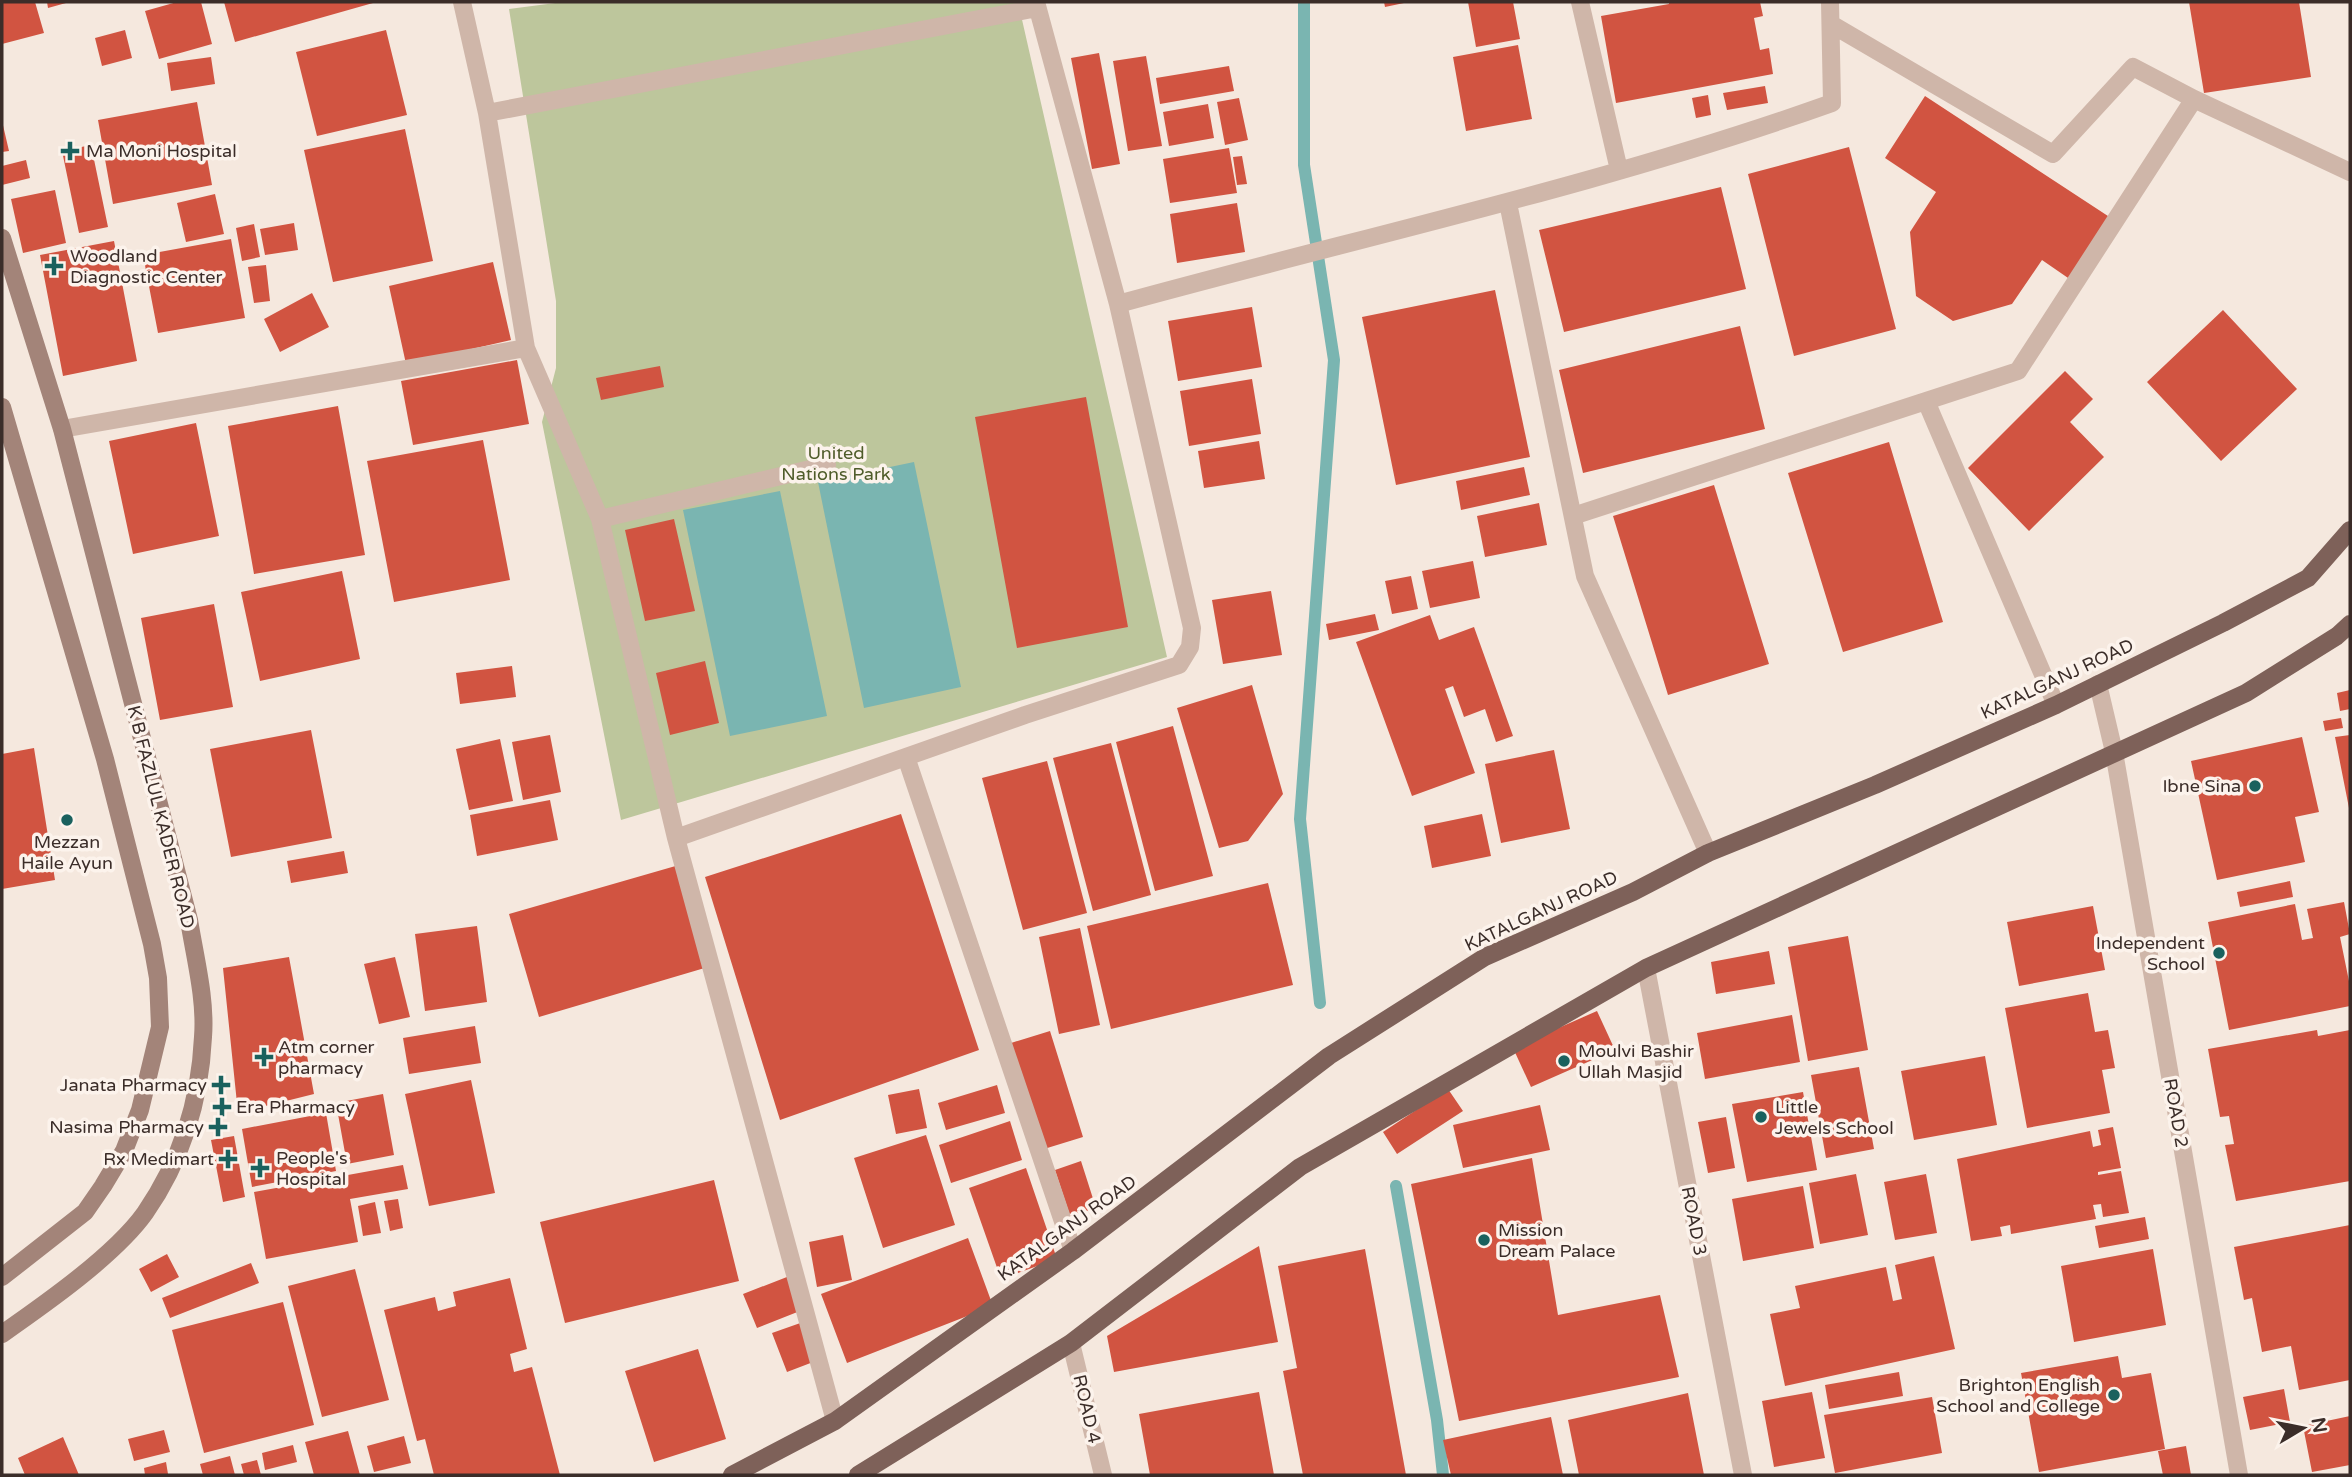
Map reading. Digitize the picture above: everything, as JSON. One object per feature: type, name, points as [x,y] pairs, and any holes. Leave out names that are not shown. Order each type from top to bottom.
[{"type":"main road","name":"K B FAZLUL KADER ROAD","points":[[2,238],[62,429],[189,920],[199,980],[204,1035],[198,1085],[188,1128],[170,1170],[144,1214],[110,1251],[2,1334]]},
{"type":"main road","points":[[2,407],[7,444],[115,798],[152,944],[158,978],[160,1027],[141,1110],[124,1151],[103,1186],[85,1212],[2,1277]]},
{"type":"main road","name":"KATALGANJ ROAD","points":[[732,1475],[835,1421],[1073,1251],[1329,1056],[1485,957],[1633,892],[1708,853],[1875,785],[2056,705],[2223,623],[2308,578],[2350,530]]},
{"type":"main road","points":[[858,1475],[1071,1343],[1300,1167],[1646,968],[2246,693],[2337,636],[2350,624]]},
{"type":"street","points":[[461,2],[487,113],[526,348],[600,519],[676,838],[835,1421]]},
{"type":"street","points":[[1580,2],[1619,170]]},
{"type":"street","points":[[1118,304],[1508,203],[1757,130],[1832,103],[1830,2]]},
{"type":"street","points":[[487,113],[1037,5],[1118,304],[1192,628],[1190,647],[1179,665],[1026,715],[676,838]]},
{"type":"street","points":[[1831,23],[2053,154],[2133,67],[2194,99],[2350,172]]},
{"type":"street","points":[[1573,516],[2018,370],[2194,99]]},
{"type":"street","points":[[1508,203],[1586,576],[1708,853]]},
{"type":"street","points":[[62,429],[526,348]]},
{"type":"street","points":[[1926,401],[2056,705]]},
{"type":"street","points":[[600,519],[827,465]]},
{"type":"street","name":"ROAD 2","points":[[2098,684],[2114,752],[2239,1475]]},
{"type":"street","points":[[906,757],[1073,1251]]},
{"type":"street","name":"ROAD 3","points":[[1646,968],[1743,1475]]},
{"type":"street","name":"ROAD 4","points":[[1071,1343],[1103,1475]]},
{"type":"green space","name":"United Nations Park","points":[[563,2],[1018,2],[1167,657],[621,820],[542,422],[556,368],[556,301],[509,9]]},
{"type":"water","points":[[914,462],[961,687],[864,708],[818,482]]},
{"type":"water","points":[[780,491],[827,716],[730,736],[683,510]]},
{"type":"building","points":[[2,2],[35,2],[44,33],[2,44]]},
{"type":"building","points":[[47,2],[66,2],[66,3],[48,8]]},
{"type":"building","points":[[177,2],[201,2],[212,44],[159,59],[145,11]]},
{"type":"building","points":[[224,2],[372,2],[373,3],[235,42]]},
{"type":"building","points":[[1384,2],[1404,2],[1404,3],[1385,7]]},
{"type":"building","points":[[1468,2],[1513,2],[1520,39],[1476,47]]},
{"type":"building","points":[[1669,2],[1760,2],[1763,16],[1754,18],[1760,50],[1769,48],[1773,74],[1616,103],[1601,16]]},
{"type":"building","points":[[2189,2],[2299,2],[2311,77],[2204,93]]},
{"type":"building","points":[[125,30],[132,58],[102,66],[95,38]]},
{"type":"building","points":[[386,30],[407,115],[317,136],[296,52]]},
{"type":"building","points":[[1518,45],[1532,119],[1466,131],[1453,57]]},
{"type":"building","points":[[1099,53],[1120,164],[1092,169],[1071,58]]},
{"type":"building","points":[[1146,56],[1162,146],[1128,151],[1113,61]]},
{"type":"building","points":[[211,57],[215,84],[171,91],[167,63]]},
{"type":"building","points":[[1229,66],[1234,91],[1160,104],[1156,78]]},
{"type":"building","points":[[1765,86],[1768,103],[1727,110],[1723,93]]},
{"type":"building","points":[[1708,95],[1711,115],[1696,118],[1692,98]]},
{"type":"building","points":[[1925,96],[2111,218],[2071,280],[2042,260],[2012,304],[1953,321],[1916,296],[1910,232],[1936,192],[1885,158]]},
{"type":"building","points":[[1239,98],[1248,140],[1225,145],[1217,102]]},
{"type":"building","points":[[197,102],[212,185],[113,204],[98,120]]},
{"type":"building","points":[[1208,104],[1214,138],[1169,146],[1163,112]]},
{"type":"building","points":[[2,121],[9,151],[2,152]]},
{"type":"building","points":[[405,129],[433,261],[333,282],[304,150]]},
{"type":"building","points":[[91,145],[108,227],[79,233],[62,151]]},
{"type":"building","points":[[1849,147],[1896,329],[1794,356],[1748,174]]},
{"type":"building","points":[[1229,148],[1237,193],[1170,203],[1163,159]]},
{"type":"building","points":[[1242,156],[1247,184],[1237,185],[1233,157]]},
{"type":"building","points":[[26,160],[30,178],[2,185],[2,166]]},
{"type":"building","points":[[1721,187],[1746,289],[1564,332],[1539,230]]},
{"type":"building","points":[[55,190],[66,243],[23,253],[11,199]]},
{"type":"building","points":[[215,194],[224,234],[186,242],[177,203]]},
{"type":"building","points":[[1237,203],[1245,252],[1177,263],[1170,214]]},
{"type":"building","points":[[294,223],[298,250],[265,255],[260,229]]},
{"type":"building","points":[[254,224],[260,257],[242,261],[236,228]]},
{"type":"building","points":[[231,239],[245,318],[158,333],[143,255]]},
{"type":"building","points":[[114,241],[137,361],[63,376],[40,255]]},
{"type":"building","points":[[493,262],[511,340],[406,364],[389,286]]},
{"type":"building","points":[[266,265],[270,301],[254,303],[248,267]]},
{"type":"building","points":[[1495,290],[1530,457],[1396,485],[1362,317]]},
{"type":"building","points":[[312,293],[329,327],[280,352],[264,319]]},
{"type":"building","points":[[1252,307],[1262,367],[1178,381],[1168,321]]},
{"type":"building","points":[[2223,310],[2297,389],[2221,461],[2147,382]]},
{"type":"building","points":[[1740,326],[1765,429],[1583,473],[1559,370]]},
{"type":"building","points":[[517,360],[529,424],[413,445],[401,381]]},
{"type":"building","points":[[660,366],[664,387],[601,400],[596,378]]},
{"type":"building","points":[[2065,371],[2093,399],[2070,422],[2104,457],[2029,531],[1968,468]]},
{"type":"building","points":[[1252,379],[1261,434],[1189,446],[1180,391]]},
{"type":"building","points":[[1086,397],[1128,627],[1017,648],[975,417]]},
{"type":"building","points":[[338,406],[365,555],[254,574],[228,426]]},
{"type":"building","points":[[196,423],[219,536],[133,554],[109,441]]},
{"type":"building","points":[[483,440],[510,580],[394,602],[367,461]]},
{"type":"building","points":[[1259,441],[1265,479],[1204,488],[1198,451]]},
{"type":"building","points":[[1889,442],[1943,622],[1843,652],[1788,473]]},
{"type":"building","points":[[1524,467],[1530,495],[1461,510],[1456,481]]},
{"type":"building","points":[[1714,485],[1769,664],[1668,695],[1613,516]]},
{"type":"building","points":[[1539,503],[1547,545],[1485,557],[1477,516]]},
{"type":"building","points":[[674,519],[695,611],[645,621],[625,530]]},
{"type":"building","points":[[1473,561],[1480,598],[1430,608],[1422,571]]},
{"type":"building","points":[[342,571],[360,659],[260,681],[241,592]]},
{"type":"building","points":[[1411,576],[1418,609],[1392,614],[1385,581]]},
{"type":"building","points":[[1271,591],[1282,655],[1223,664],[1212,600]]},
{"type":"building","points":[[214,604],[233,707],[160,720],[141,618]]},
{"type":"building","points":[[1375,614],[1379,630],[1329,640],[1326,624]]},
{"type":"building","points":[[1430,615],[1439,640],[1474,627],[1513,736],[1496,742],[1485,709],[1464,717],[1453,686],[1445,689],[1475,773],[1412,796],[1356,642]]},
{"type":"building","points":[[705,661],[719,723],[670,735],[656,673]]},
{"type":"building","points":[[512,666],[516,697],[460,704],[456,673]]},
{"type":"building","points":[[1252,685],[1283,794],[1248,841],[1219,848],[1177,708]]},
{"type":"building","points":[[2350,690],[2350,709],[2340,711],[2337,693]]},
{"type":"building","points":[[2341,718],[2343,728],[2325,731],[2323,721]]},
{"type":"building","points":[[1173,726],[1213,876],[1155,891],[1116,742]]},
{"type":"building","points":[[311,730],[332,838],[231,857],[210,749]]},
{"type":"building","points":[[550,735],[561,792],[523,800],[512,742]]},
{"type":"building","points":[[2350,735],[2350,808],[2349,808],[2335,737]]},
{"type":"building","name":"Ibne Sina","points":[[2302,737],[2319,812],[2295,817],[2305,862],[2217,880],[2191,761]]},
{"type":"building","points":[[500,739],[513,801],[469,810],[456,749]]},
{"type":"building","points":[[1111,743],[1151,895],[1093,911],[1053,758]]},
{"type":"building","points":[[34,748],[55,880],[2,889],[2,754]]},
{"type":"building","points":[[1554,750],[1570,829],[1501,843],[1485,764]]},
{"type":"building","points":[[1047,761],[1087,913],[1023,930],[982,778]]},
{"type":"building","points":[[550,800],[558,840],[477,856],[470,815]]},
{"type":"building","points":[[901,814],[979,1050],[780,1120],[705,877]]},
{"type":"building","points":[[1482,814],[1491,856],[1432,868],[1424,826]]},
{"type":"building","points":[[344,851],[348,873],[291,883],[287,861]]},
{"type":"building","points":[[679,865],[708,967],[539,1017],[509,914]]},
{"type":"building","points":[[2290,881],[2293,897],[2240,907],[2237,892]]},
{"type":"building","points":[[1268,883],[1293,985],[1111,1029],[1087,926]]},
{"type":"building","points":[[2344,902],[2350,934],[2340,937],[2350,986],[2350,1006],[2229,1030],[2208,922],[2295,904],[2302,940],[2313,938],[2307,909]]},
{"type":"building","points":[[2093,906],[2105,970],[2019,986],[2007,922]]},
{"type":"building","points":[[477,926],[487,1002],[425,1011],[415,934]]},
{"type":"building","points":[[1080,928],[1100,1025],[1059,1034],[1039,937]]},
{"type":"building","points":[[1848,936],[1868,1050],[1808,1061],[1788,947]]},
{"type":"building","points":[[1769,951],[1775,984],[1716,994],[1711,962]]},
{"type":"building","points":[[289,957],[314,1094],[238,1113],[223,968]]},
{"type":"building","points":[[395,957],[410,1017],[379,1024],[364,964]]},
{"type":"building","points":[[2088,993],[2095,1032],[2108,1030],[2115,1068],[2102,1070],[2110,1113],[2027,1128],[2005,1008]]},
{"type":"building","points":[[1597,1011],[1615,1050],[1531,1087],[1513,1048]]},
{"type":"building","points":[[1792,1015],[1800,1062],[1705,1079],[1697,1033]]},
{"type":"building","points":[[475,1026],[481,1063],[409,1074],[403,1038]]},
{"type":"building","points":[[2317,1030],[2318,1036],[2350,1030],[2350,1181],[2236,1201],[2225,1145],[2234,1144],[2229,1116],[2220,1117],[2208,1049]]},
{"type":"building","points":[[1050,1031],[1083,1137],[1044,1149],[1011,1043]]},
{"type":"building","points":[[1985,1056],[1997,1125],[1914,1140],[1901,1071]]},
{"type":"building","points":[[1859,1067],[1874,1149],[1826,1158],[1811,1075]]},
{"type":"building","points":[[471,1080],[495,1193],[429,1206],[405,1094]]},
{"type":"building","points":[[997,1085],[1005,1113],[946,1130],[938,1103]]},
{"type":"building","points":[[919,1089],[927,1128],[896,1134],[888,1095]]},
{"type":"building","points":[[1448,1089],[1463,1111],[1397,1154],[1383,1132]]},
{"type":"building","points":[[1803,1092],[1817,1170],[1747,1182],[1732,1104]]},
{"type":"building","points":[[383,1094],[394,1155],[347,1164],[336,1103]]},
{"type":"building","points":[[1540,1105],[1550,1150],[1463,1168],[1453,1125]]},
{"type":"building","points":[[326,1113],[336,1171],[252,1187],[242,1129]]},
{"type":"building","points":[[1726,1117],[1735,1168],[1708,1173],[1698,1122]]},
{"type":"building","points":[[1010,1121],[1022,1160],[951,1183],[939,1145]]},
{"type":"building","points":[[2113,1127],[2121,1168],[2098,1172],[2098,1175],[2121,1171],[2129,1213],[2103,1217],[2101,1204],[2093,1205],[2096,1219],[2011,1234],[2010,1225],[2000,1227],[2002,1236],[1971,1241],[1957,1159],[2090,1131],[2093,1147],[2101,1145],[2098,1130]]},
{"type":"building","points":[[926,1135],[955,1225],[883,1248],[854,1158]]},
{"type":"building","points":[[234,1136],[245,1197],[223,1202],[211,1140]]},
{"type":"building","name":"Mission Dream Palace","points":[[1532,1158],[1558,1315],[1660,1295],[1679,1377],[1459,1421],[1411,1184]]},
{"type":"building","points":[[1081,1161],[1096,1208],[1070,1216],[1055,1170]]},
{"type":"building","points":[[403,1165],[408,1189],[350,1199],[358,1242],[266,1259],[254,1192]]},
{"type":"building","points":[[1026,1168],[1057,1259],[1001,1279],[969,1188]]},
{"type":"building","points":[[1856,1174],[1868,1235],[1820,1244],[1809,1183]]},
{"type":"building","points":[[1926,1174],[1937,1233],[1895,1240],[1884,1182]]},
{"type":"building","points":[[714,1180],[739,1281],[565,1323],[540,1222]]},
{"type":"building","points":[[1803,1186],[1814,1248],[1743,1261],[1732,1199]]},
{"type":"building","points":[[398,1199],[403,1228],[390,1231],[384,1201]]},
{"type":"building","points":[[375,1202],[381,1233],[363,1236],[358,1206]]},
{"type":"building","points":[[2145,1217],[2149,1239],[2099,1248],[2095,1226]]},
{"type":"building","points":[[2350,1225],[2350,1380],[2299,1390],[2291,1346],[2262,1352],[2252,1298],[2244,1300],[2234,1247]]},
{"type":"building","points":[[843,1235],[852,1280],[817,1287],[809,1242]]},
{"type":"building","points":[[968,1238],[993,1306],[847,1363],[821,1294]]},
{"type":"building","points":[[1259,1246],[1278,1342],[1114,1372],[1107,1336]]},
{"type":"building","points":[[1365,1249],[1406,1475],[1303,1475],[1283,1371],[1297,1368],[1278,1266]]},
{"type":"building","points":[[2153,1249],[2166,1325],[2074,1342],[2061,1266]]},
{"type":"building","points":[[167,1254],[179,1277],[151,1292],[139,1269]]},
{"type":"building","points":[[1934,1256],[1955,1349],[1785,1386],[1770,1314],[1800,1308],[1795,1286],[1886,1267],[1893,1301],[1902,1299],[1895,1265]]},
{"type":"building","points":[[251,1263],[259,1283],[170,1318],[162,1298]]},
{"type":"building","points":[[355,1269],[389,1400],[322,1417],[288,1286]]},
{"type":"building","points":[[792,1275],[805,1309],[757,1328],[743,1294]]},
{"type":"building","points":[[510,1278],[527,1349],[510,1354],[514,1372],[532,1367],[560,1475],[434,1475],[425,1439],[417,1441],[384,1310],[435,1297],[438,1311],[456,1306],[453,1292]]},
{"type":"building","points":[[283,1302],[314,1425],[204,1453],[172,1330]]},
{"type":"building","points":[[806,1321],[821,1359],[787,1372],[772,1333]]},
{"type":"building","points":[[698,1349],[726,1439],[654,1462],[625,1371]]},
{"type":"building","points":[[2118,1356],[2122,1378],[2151,1373],[2165,1449],[2039,1472],[2021,1373]]},
{"type":"building","points":[[1899,1372],[1903,1396],[1829,1409],[1825,1385]]},
{"type":"building","points":[[2284,1389],[2290,1422],[2250,1430],[2243,1397]]},
{"type":"building","points":[[1259,1392],[1274,1475],[1150,1475],[1139,1414]]},
{"type":"building","points":[[1812,1392],[1825,1458],[1774,1467],[1762,1401]]},
{"type":"building","points":[[1688,1393],[1704,1475],[1579,1475],[1568,1420]]},
{"type":"building","points":[[1932,1397],[1942,1453],[1835,1473],[1824,1415]]},
{"type":"building","points":[[2350,1416],[2350,1465],[2312,1472],[2303,1426]]},
{"type":"building","points":[[1551,1417],[1563,1475],[1451,1475],[1443,1440]]},
{"type":"building","points":[[164,1430],[170,1452],[134,1461],[128,1439]]},
{"type":"building","points":[[348,1431],[360,1475],[314,1475],[305,1442]]},
{"type":"building","points":[[404,1436],[411,1463],[374,1472],[367,1446]]},
{"type":"building","points":[[63,1437],[79,1475],[25,1475],[18,1458]]},
{"type":"building","points":[[293,1445],[297,1462],[265,1470],[262,1453]]},
{"type":"building","points":[[2186,1446],[2191,1475],[2163,1475],[2158,1451]]},
{"type":"building","points":[[230,1456],[235,1475],[203,1475],[200,1464]]},
{"type":"building","points":[[257,1460],[261,1475],[244,1475],[241,1464]]},
{"type":"building","points":[[166,1462],[168,1474],[145,1475],[144,1468]]},
{"type":"waterway","points":[[1304,2],[1304,165],[1334,360],[1300,819],[1320,1003]]},
{"type":"waterway","points":[[1396,1186],[1437,1420],[1443,1475]]},
{"type":"place","name":"Ma Moni Hospital","points":[[70,151]]},
{"type":"place","name":"Woodland Diagnostic Center","points":[[54,266]]},
{"type":"place","name":"Ibne Sina","points":[[2255,786]]},
{"type":"place","name":"Mezzan Haile Ayun","points":[[67,820]]},
{"type":"place","name":"Independent School","points":[[2219,953]]},
{"type":"place","name":"Atm corner pharmacy","points":[[264,1057]]},
{"type":"place","name":"Moulvi Bashir Ullah Masjid","points":[[1564,1061]]},
{"type":"place","name":"Janata Pharmacy","points":[[221,1085]]},
{"type":"place","name":"Era Pharmacy","points":[[222,1107]]},
{"type":"place","name":"Little Jewels School","points":[[1761,1117]]},
{"type":"place","name":"Nasima Pharmacy","points":[[218,1127]]},
{"type":"place","name":"Rx Medimart","points":[[228,1159]]},
{"type":"place","name":"People's Hospital","points":[[260,1168]]},
{"type":"place","name":"Mission Dream Palace","points":[[1484,1240]]},
{"type":"place","name":"Brighton English School and College","points":[[2114,1395]]}]
